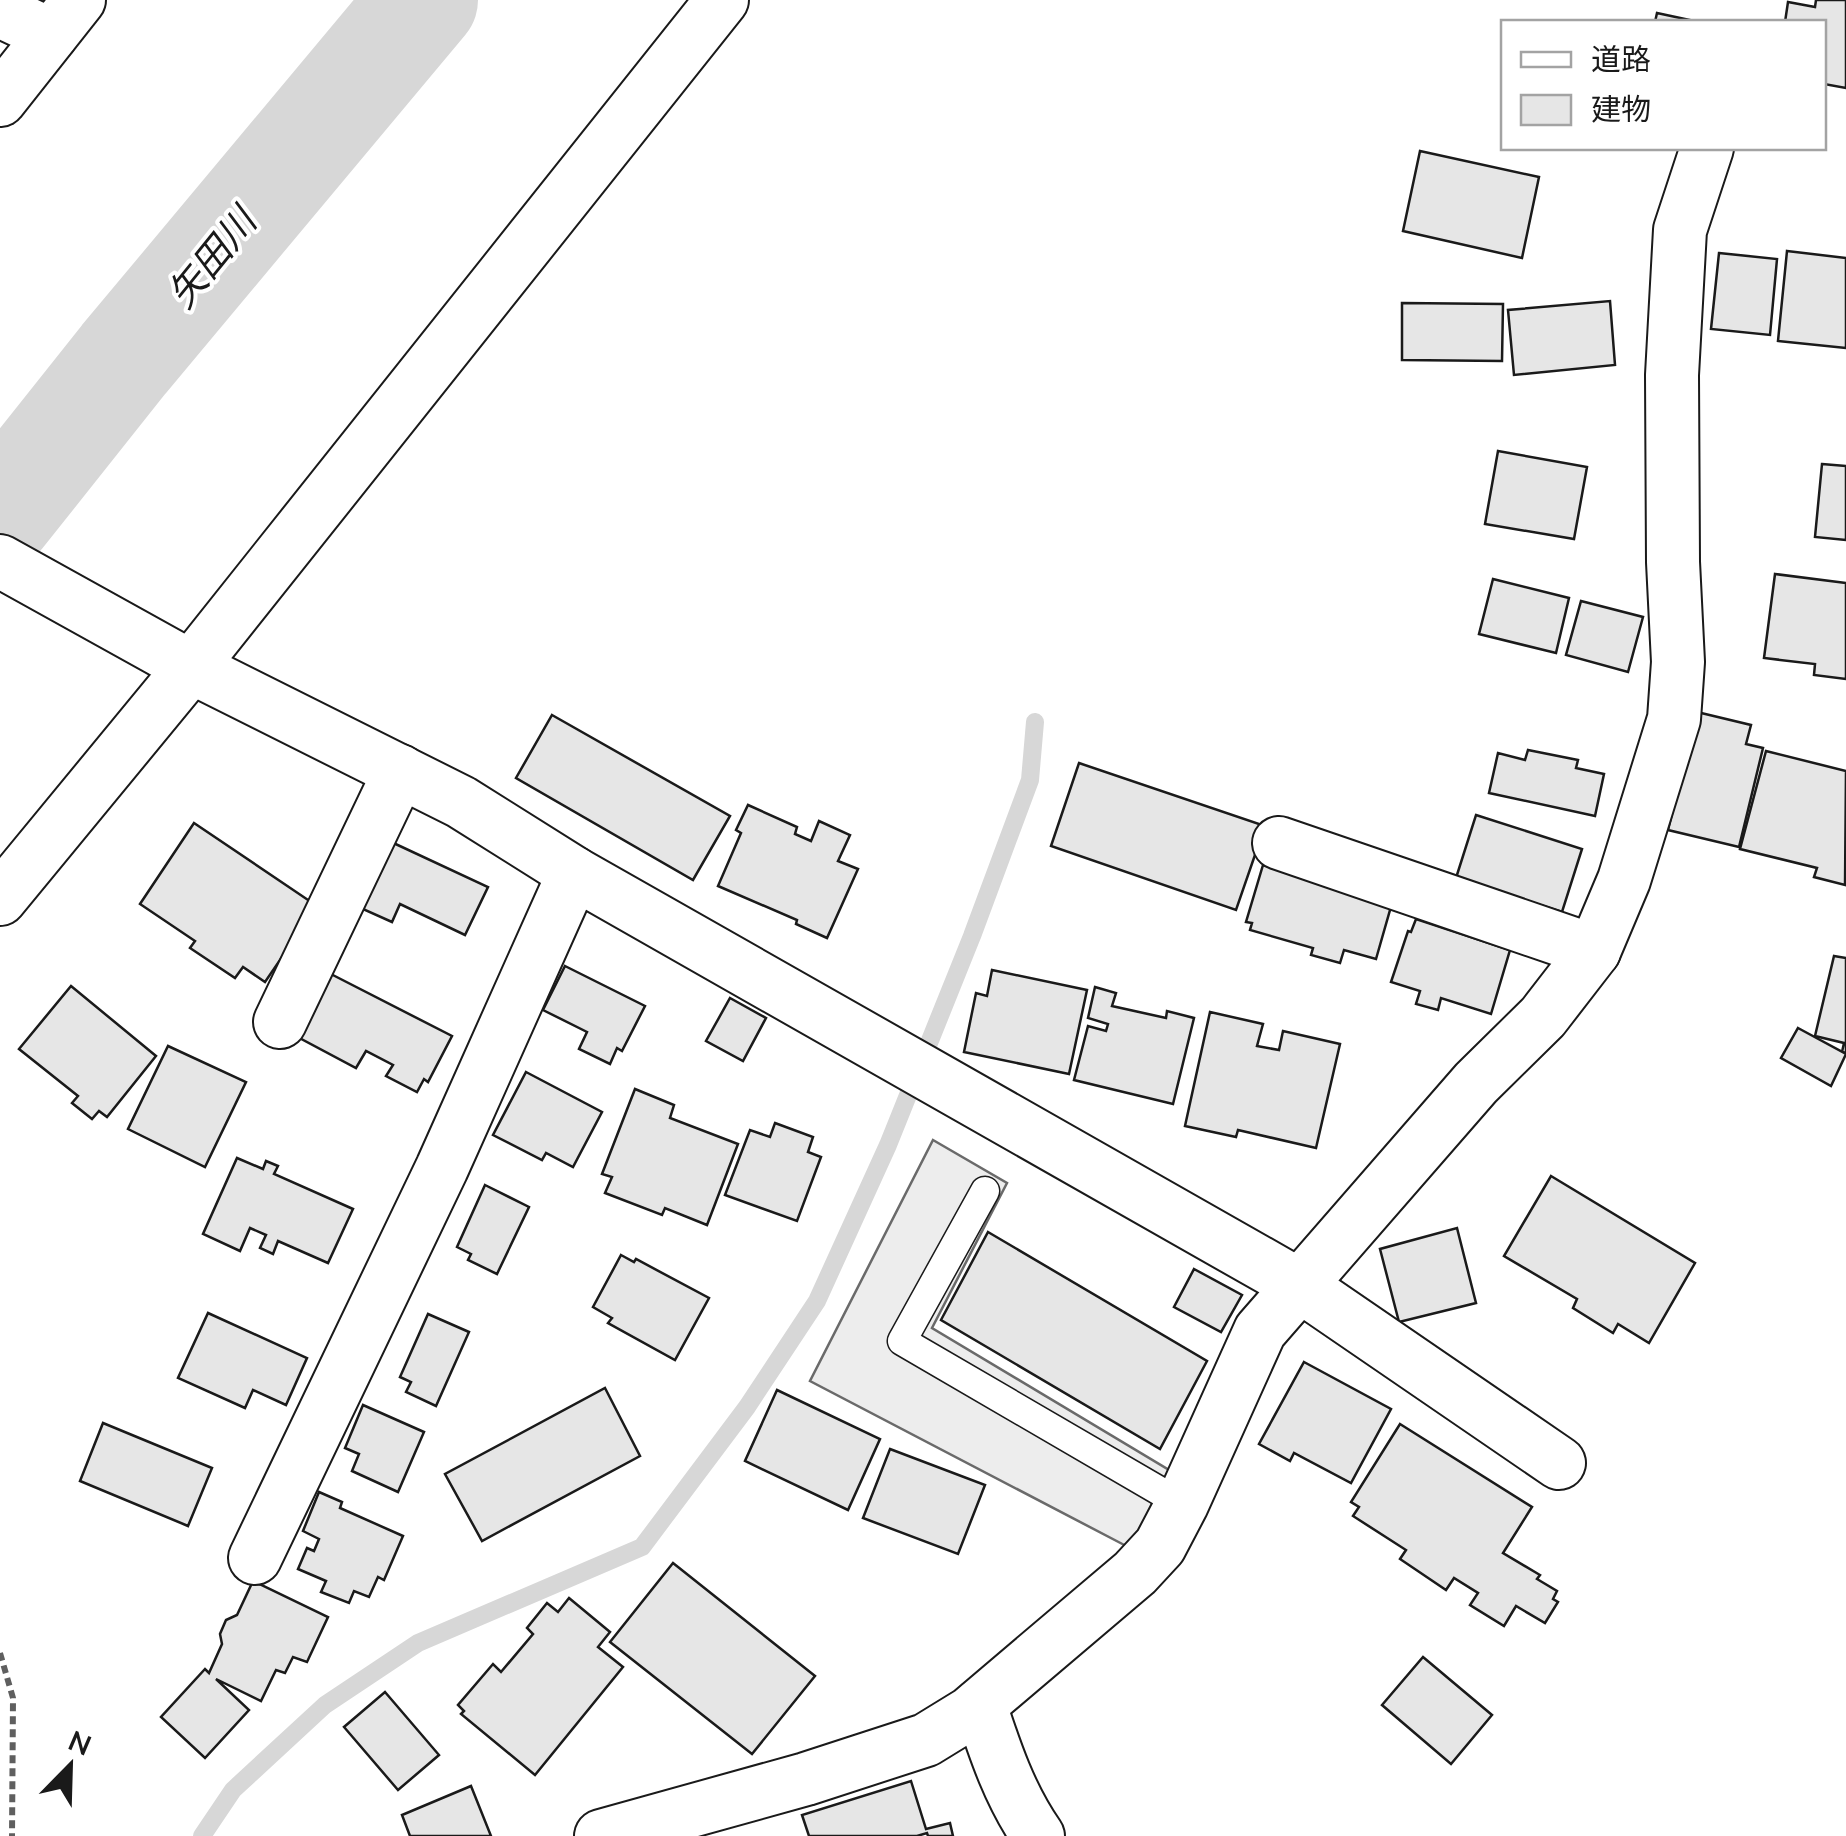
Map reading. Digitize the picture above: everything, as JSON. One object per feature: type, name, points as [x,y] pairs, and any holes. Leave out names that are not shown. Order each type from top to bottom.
[{"type":"street","points":[[0,899],[174,658],[722,0]]},
{"type":"street","points":[[0,11],[65,18]]},
{"type":"street","points":[[0,100],[65,18]]},
{"type":"street","points":[[601,1836],[806,1779],[926,1740],[980,1705],[1136,1573],[1160,1546],[1182,1504],[1260,1332],[1476,1084],[1543,1017],[1594,951],[1624,880],[1674,719],[1678,662],[1672,375],[1680,230],[1706,150]]},
{"type":"street","points":[[0,560],[174,658],[461,802],[574,873],[1299,1285],[1559,1462]]},
{"type":"street","points":[[280,1022],[400,771]]},
{"type":"street","points":[[1279,843],[1594,951]]},
{"type":"street","points":[[255,1558],[442,1168],[574,873]]},
{"type":"street","points":[[980,1705],[1000,1764],[1024,1816],[1038,1836]]},
{"type":"lane","points":[[985,1191],[902,1341],[1182,1504]]},
{"type":"path","points":[[0,1653],[13,1698],[12,1836]]},
{"type":"shaded area","points":[[933,1140],[1007,1183],[932,1328],[1179,1476],[1130,1548],[810,1381]]},
{"type":"building","points":[[1816,0],[1846,0],[1846,88],[1826,84],[1826,20],[1785,20],[1788,2],[1815,7]]},
{"type":"building","points":[[1657,13],[1690,20],[1655,20]]},
{"type":"building","points":[[1420,151],[1539,177],[1522,258],[1403,231]]},
{"type":"building","points":[[1787,251],[1846,258],[1846,348],[1778,341]]},
{"type":"building","points":[[1719,253],[1777,259],[1770,335],[1711,329]]},
{"type":"building","points":[[1610,301],[1615,365],[1514,375],[1508,310]]},
{"type":"building","points":[[1402,303],[1503,304],[1502,361],[1402,360]]},
{"type":"building","points":[[1498,451],[1587,467],[1574,539],[1485,524]]},
{"type":"building","points":[[1822,464],[1846,466],[1846,540],[1815,537]]},
{"type":"building","points":[[1775,574],[1846,583],[1846,679],[1814,675],[1815,664],[1764,658]]},
{"type":"building","points":[[1493,579],[1569,598],[1556,653],[1479,634]]},
{"type":"building","points":[[1581,601],[1643,617],[1628,672],[1566,655]]},
{"type":"building","points":[[1697,712],[1751,725],[1746,744],[1763,748],[1739,847],[1668,830]]},
{"type":"building","points":[[552,715],[730,816],[693,880],[516,778]]},
{"type":"building","points":[[1528,750],[1578,760],[1576,768],[1604,774],[1595,816],[1489,793],[1498,753],[1525,760]]},
{"type":"building","points":[[1766,751],[1846,771],[1845,885],[1814,877],[1817,868],[1740,849]]},
{"type":"building","points":[[1079,763],[1265,826],[1236,910],[1051,846]]},
{"type":"building","points":[[748,805],[797,827],[795,834],[811,841],[819,821],[850,835],[838,861],[858,869],[827,938],[796,924],[797,920],[718,886],[741,833],[736,830]]},
{"type":"building","points":[[1476,815],[1582,849],[1562,912],[1456,878]]},
{"type":"building","points":[[194,823],[317,906],[265,982],[243,967],[235,978],[190,948],[195,941],[140,904]]},
{"type":"building","points":[[387,840],[488,887],[465,935],[400,904],[392,922],[356,906]]},
{"type":"building","points":[[1263,865],[1392,903],[1376,959],[1344,950],[1340,963],[1311,955],[1313,948],[1250,930],[1252,923],[1246,922]]},
{"type":"building","points":[[1416,919],[1510,950],[1491,1014],[1441,998],[1438,1010],[1416,1004],[1420,991],[1391,982],[1408,931],[1411,932]]},
{"type":"building","points":[[1834,956],[1846,958],[1846,1053],[1842,1052],[1844,1043],[1815,1036]]},
{"type":"building","points":[[565,966],[645,1006],[622,1051],[617,1048],[610,1064],[579,1049],[587,1032],[543,1010]]},
{"type":"building","points":[[992,970],[1087,990],[1069,1074],[964,1052],[976,993],[987,996]]},
{"type":"building","points":[[325,971],[452,1036],[428,1082],[424,1079],[417,1092],[386,1076],[393,1065],[366,1051],[356,1068],[292,1034]]},
{"type":"building","points":[[71,986],[156,1056],[107,1117],[99,1111],[92,1119],[72,1103],[78,1096],[19,1049]]},
{"type":"building","points":[[1095,987],[1116,993],[1112,1006],[1166,1018],[1167,1011],[1194,1018],[1173,1104],[1074,1080],[1088,1026],[1106,1031],[1108,1024],[1088,1018]]},
{"type":"building","points":[[730,998],[766,1018],[743,1061],[706,1041]]},
{"type":"building","points":[[1210,1012],[1263,1024],[1257,1046],[1279,1050],[1283,1031],[1340,1044],[1316,1148],[1238,1130],[1236,1137],[1185,1126]]},
{"type":"building","points":[[1798,1028],[1846,1054],[1831,1086],[1781,1058]]},
{"type":"building","points":[[168,1046],[246,1082],[205,1167],[128,1129]]},
{"type":"building","points":[[526,1072],[602,1112],[573,1167],[546,1153],[542,1160],[493,1135]]},
{"type":"building","points":[[635,1089],[674,1105],[670,1118],[738,1144],[707,1225],[665,1208],[662,1215],[605,1193],[612,1177],[602,1174]]},
{"type":"building","points":[[775,1123],[813,1137],[808,1152],[821,1157],[797,1221],[725,1195],[750,1130],[770,1137]]},
{"type":"building","points":[[237,1158],[263,1169],[266,1161],[278,1166],[274,1174],[353,1209],[328,1263],[278,1241],[273,1254],[260,1248],[266,1235],[250,1228],[240,1251],[203,1234]]},
{"type":"building","points":[[1551,1176],[1695,1263],[1649,1343],[1618,1324],[1613,1333],[1573,1308],[1577,1299],[1504,1256]]},
{"type":"building","points":[[485,1185],[529,1207],[497,1274],[468,1260],[471,1254],[457,1247]]},
{"type":"building","points":[[1457,1228],[1476,1303],[1399,1322],[1380,1249]]},
{"type":"building","points":[[988,1232],[1207,1361],[1160,1449],[941,1320]]},
{"type":"building","points":[[621,1255],[709,1298],[675,1360],[608,1323],[612,1318],[593,1307]]},
{"type":"building","points":[[1194,1269],[1242,1295],[1221,1332],[1174,1307]]},
{"type":"building","points":[[208,1313],[307,1358],[286,1405],[253,1390],[245,1408],[178,1378]]},
{"type":"building","points":[[428,1314],[469,1332],[436,1406],[406,1392],[411,1382],[400,1377]]},
{"type":"building","points":[[1304,1362],[1391,1409],[1351,1483],[1294,1453],[1290,1461],[1259,1444]]},
{"type":"building","points":[[605,1388],[640,1456],[482,1541],[445,1474]]},
{"type":"building","points":[[777,1390],[880,1439],[848,1510],[745,1461]]},
{"type":"building","points":[[363,1405],[424,1432],[398,1492],[352,1471],[359,1454],[345,1448]]},
{"type":"building","points":[[103,1423],[212,1468],[188,1526],[80,1481]]},
{"type":"building","points":[[1400,1424],[1532,1507],[1503,1553],[1540,1575],[1537,1579],[1557,1591],[1553,1599],[1558,1602],[1545,1623],[1516,1606],[1504,1626],[1470,1605],[1478,1593],[1454,1578],[1446,1590],[1400,1559],[1406,1550],[1353,1516],[1359,1507],[1351,1502]]},
{"type":"building","points":[[890,1449],[985,1485],[958,1554],[863,1518]]},
{"type":"building","points":[[319,1492],[342,1502],[340,1508],[403,1536],[384,1580],[378,1577],[369,1597],[354,1591],[349,1603],[321,1592],[326,1581],[298,1569],[307,1548],[314,1551],[319,1539],[303,1531]]},
{"type":"building","points":[[673,1563],[815,1676],[752,1754],[610,1642]]},
{"type":"building","points":[[253,1581],[328,1617],[307,1662],[293,1657],[285,1673],[276,1670],[261,1701],[216,1679],[249,1710],[205,1758],[161,1717],[205,1669],[209,1673],[222,1644],[220,1634],[226,1620],[237,1615]]},
{"type":"building","points":[[569,1598],[610,1632],[598,1647],[623,1667],[535,1775],[461,1714],[464,1711],[458,1705],[493,1664],[501,1672],[533,1634],[527,1628],[547,1603],[558,1612]]},
{"type":"building","points":[[1423,1657],[1492,1715],[1451,1764],[1382,1705]]},
{"type":"building","points":[[385,1692],[439,1755],[398,1790],[344,1727]]},
{"type":"building","points":[[911,1781],[926,1829],[950,1823],[953,1836],[809,1836],[802,1815]]},
{"type":"building","points":[[471,1786],[491,1836],[410,1836],[402,1815]]},
{"type":"waterway","name":"矢田川","points":[[0,515],[124,359],[424,0]]},
{"type":"waterway","points":[[202,1836],[233,1790],[325,1705],[418,1643],[642,1547],[747,1407],[817,1301],[888,1145],[1030,780],[1035,722]]}]
